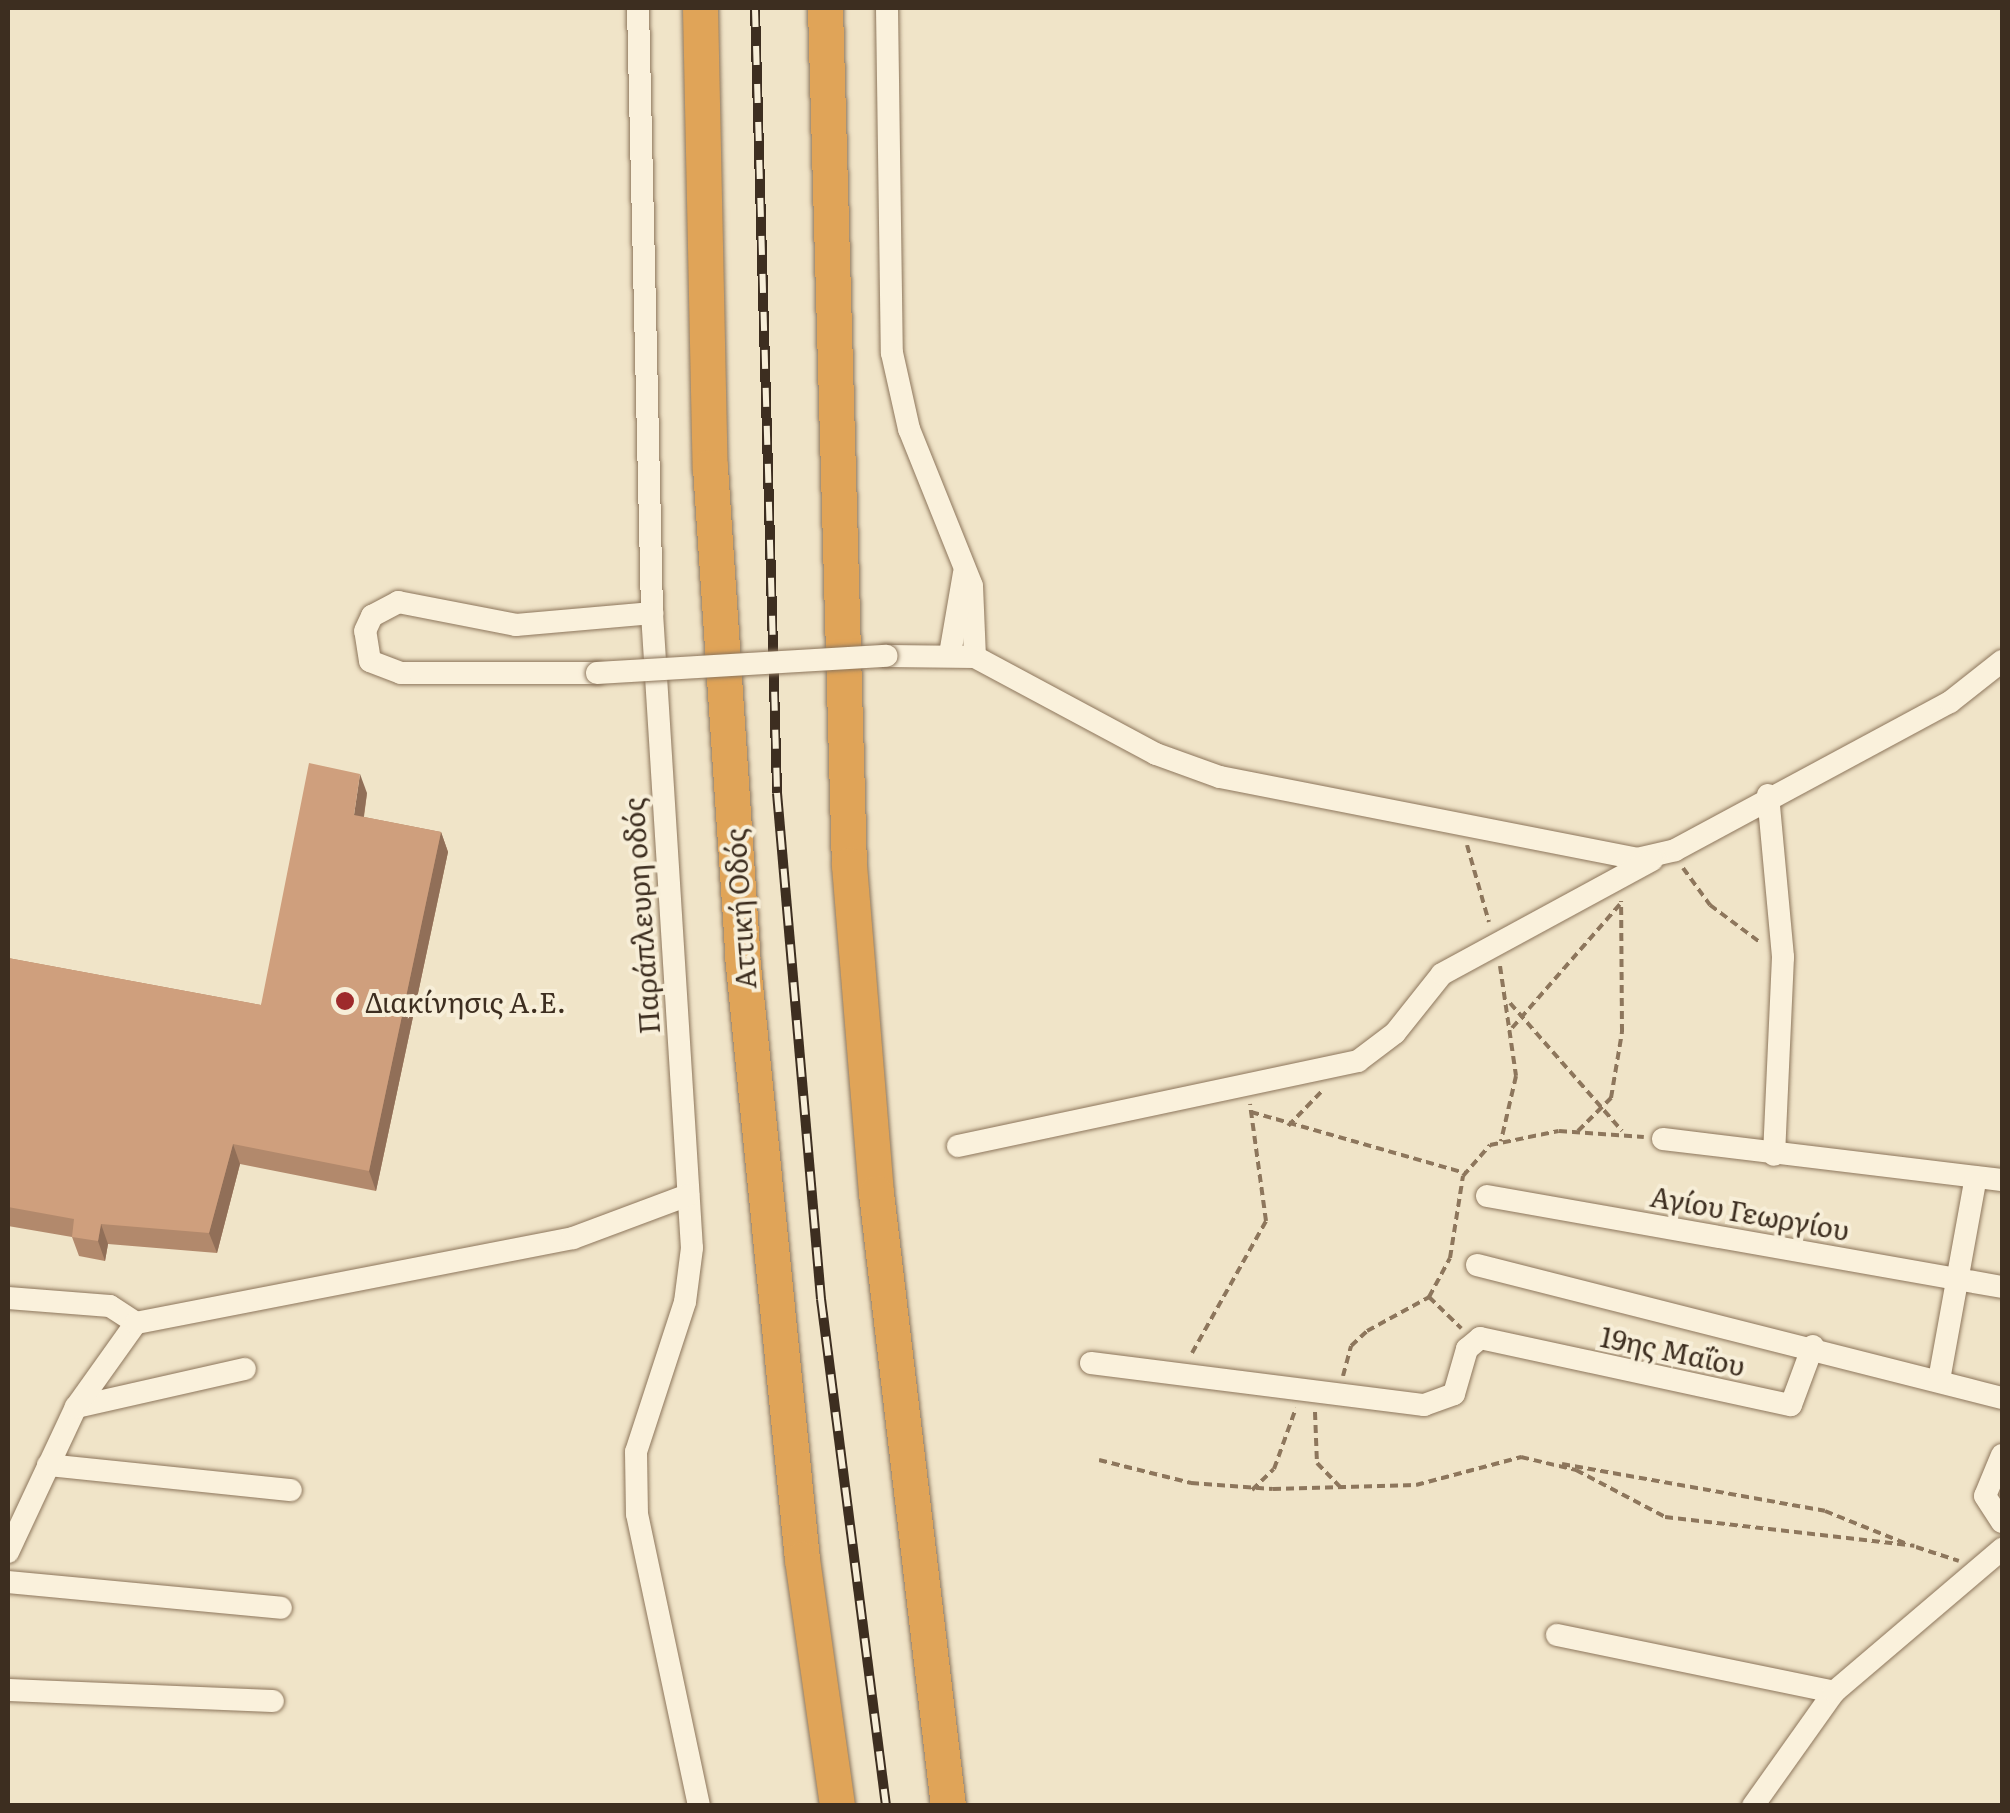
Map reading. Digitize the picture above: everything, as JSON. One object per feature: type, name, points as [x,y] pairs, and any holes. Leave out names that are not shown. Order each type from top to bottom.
[{"type":"highway","name":"Αττική Οδός","points":[[700,8],[710,468],[742,955],[800,1539],[837,1806]]},
{"type":"highway","points":[[825,8],[850,865],[880,1232],[948,1806]]},
{"type":"street","name":"Παράπλευρη οδός","points":[[638,8],[652,613],[688,1195],[685,1302],[644,1417],[637,1499],[699,1806]]},
{"type":"street","points":[[887,8],[892,353],[909,429],[978,608],[975,657]]},
{"type":"street","points":[[950,654],[964,567]]},
{"type":"street","points":[[652,613],[516,625],[398,602],[372,616],[366,631],[370,660],[401,672],[597,673],[887,656],[975,657],[1185,766],[1460,826],[1655,859]]},
{"type":"street","points":[[958,1146],[1044,1122],[1250,1101],[1372,1054],[1442,974],[1494,942],[1768,795],[1950,702],[2002,661]]},
{"type":"street","points":[[1768,795],[1783,957],[1774,1155]]},
{"type":"street","points":[[1663,1140],[2002,1180]]},
{"type":"street","points":[[1939,1380],[1976,1177]]},
{"type":"street","points":[[8,1298],[110,1306],[136,1322],[573,1238],[688,1195]]},
{"type":"street","name":"Αγίου Γεωργίου","points":[[1488,1196],[2002,1287]]},
{"type":"street","points":[[1477,1265],[1812,1346],[2002,1398]]},
{"type":"street","points":[[8,1552],[76,1408],[136,1322]]},
{"type":"street","points":[[1091,1364],[1441,1404],[1462,1379],[1476,1338]]},
{"type":"street","name":"19ης Μαΐου","points":[[1476,1338],[1791,1406],[1812,1346]]},
{"type":"street","points":[[76,1408],[245,1369]]},
{"type":"street","points":[[2002,1455],[1985,1496],[2002,1522]]},
{"type":"street","points":[[48,1465],[290,1490]]},
{"type":"street","points":[[1753,1806],[1834,1692],[1982,1570],[2002,1549]]},
{"type":"street","points":[[8,1582],[281,1608]]},
{"type":"street","points":[[1558,1635],[1834,1692]]},
{"type":"street","points":[[8,1690],[273,1701]]},
{"type":"path","points":[[1460,826],[1494,942],[1512,1028],[1516,1076],[1501,1141]]},
{"type":"path","points":[[1655,859],[1689,872],[1710,905],[1783,957]]},
{"type":"path","points":[[1578,1131],[1602,1110],[1622,1032],[1622,876]]},
{"type":"path","points":[[1512,1028],[1621,902]]},
{"type":"path","points":[[1507,999],[1624,1133]]},
{"type":"path","points":[[1288,1126],[1337,1069]]},
{"type":"path","points":[[1250,1101],[1288,1126],[1465,1173]]},
{"type":"path","points":[[1186,1374],[1195,1340],[1266,1221],[1250,1101]]},
{"type":"path","points":[[1252,1490],[1274,1469],[1351,1346],[1429,1297],[1450,1258],[1465,1173],[1501,1141],[1578,1131],[1663,1140]]},
{"type":"path","points":[[1429,1297],[1476,1338]]},
{"type":"path","points":[[1322,1393],[1318,1463],[1341,1488]]},
{"type":"path","points":[[1099,1460],[1252,1490],[1428,1482],[1496,1458],[1553,1462],[1825,1512],[1982,1570]]},
{"type":"path","points":[[1553,1462],[1665,1517],[1914,1546]]},
{"type":"building","name":"Διακίνησις Α.Ε.","points":[[309,763],[360,774],[354,815],[441,832],[369,1171],[233,1144],[209,1233],[101,1224],[98,1241],[72,1237],[74,1219],[8,1207],[8,958],[261,1005]]},
{"type":"railway","points":[[755,8],[777,793],[821,1299],[886,1806]]},
{"type":"place","name":"Διακίνησις Α.Ε.","points":[[345,1001]]}]
